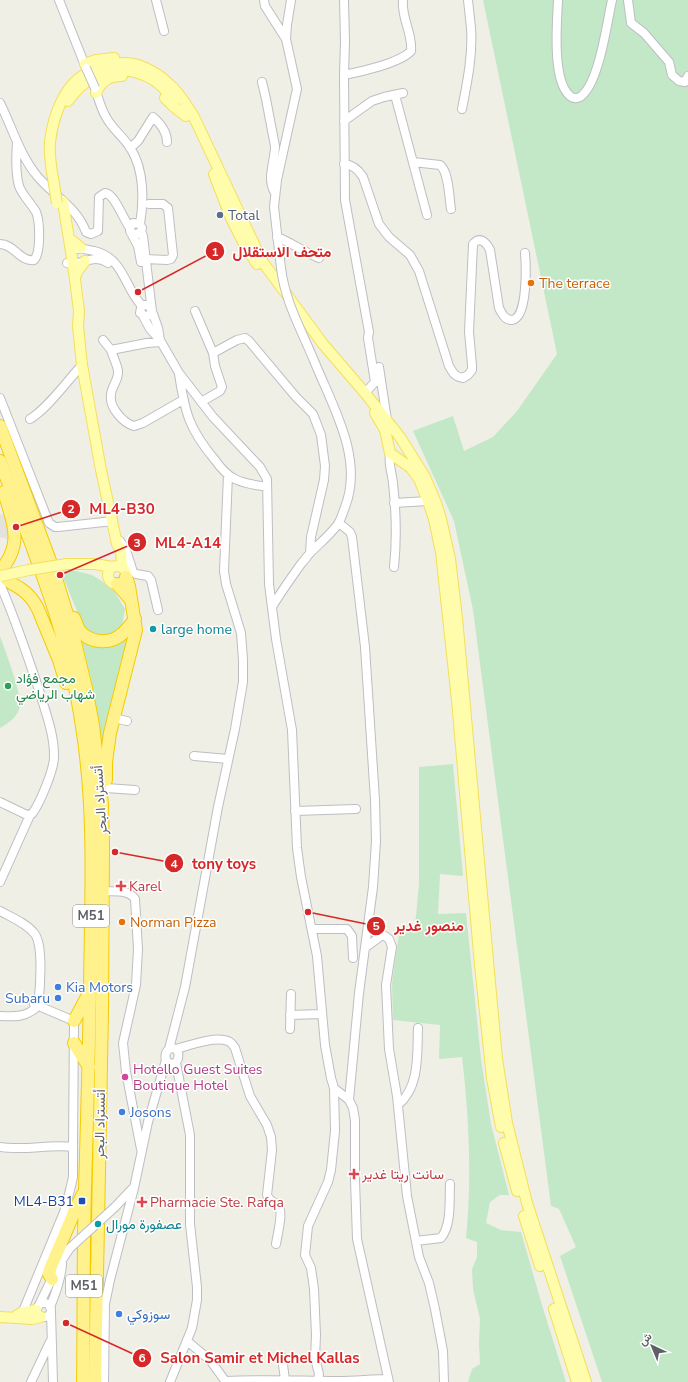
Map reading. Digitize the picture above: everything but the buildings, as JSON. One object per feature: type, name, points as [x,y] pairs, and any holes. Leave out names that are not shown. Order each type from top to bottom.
[{"type":"highway","name":"أتستراد البحر","points":[[0,426],[59,587],[72,630],[93,725],[102,804],[102,1011],[95,1382]]},
{"type":"highway","name":"أتستراد البحر","points":[[0,461],[38,559],[53,603],[68,659],[81,719],[88,765],[92,842],[83,1382]]},
{"type":"highway","points":[[0,479],[15,531],[15,540],[1,576],[22,589],[34,601],[59,660],[74,707],[81,719]]},
{"type":"highway","points":[[102,804],[106,796],[106,762],[114,718],[136,630],[131,600],[117,572]]},
{"type":"highway","points":[[59,587],[63,588],[64,590],[80,630],[91,639],[103,641],[116,639],[135,619]]},
{"type":"highway","points":[[74,1021],[90,992]]},
{"type":"highway","points":[[74,1043],[89,1067]]},
{"type":"highway","points":[[52,1279],[49,1274],[50,1269],[76,1208],[85,1191]]},
{"type":"highway","points":[[95,1363],[99,1382]]},
{"type":"main road","points":[[85,66],[96,60],[118,58],[129,59],[137,65],[157,74],[179,94],[193,115],[262,261],[323,344],[388,420],[409,450],[425,477],[436,503],[441,519],[454,588],[488,959],[498,1059],[507,1123],[527,1203],[586,1382]]},
{"type":"main road","points":[[73,250],[60,202],[50,143],[60,105],[71,85],[80,77],[96,68],[123,63],[137,65]]},
{"type":"main road","points":[[56,178],[56,134],[64,108],[70,98],[81,86],[100,73],[115,70],[123,70],[143,75],[153,80],[182,108],[203,149],[231,218],[243,242],[267,278],[311,337],[375,413],[384,430],[390,453],[408,465],[415,473],[428,501],[434,519],[441,552],[445,584],[457,700],[480,966],[492,1078],[509,1165],[531,1240],[577,1382]]},
{"type":"main road","points":[[96,91],[103,82],[114,76],[140,79],[155,88],[174,107],[186,116]]},
{"type":"main road","points":[[60,202],[73,250],[70,263],[73,311],[78,326]]},
{"type":"main road","points":[[75,278],[77,272],[85,261]]},
{"type":"main road","points":[[1,576],[67,564],[95,564],[117,572],[121,550],[117,541],[99,456],[82,365],[78,326],[79,311],[75,278],[70,263]]},
{"type":"main road","points":[[400,460],[407,455],[409,450]]},
{"type":"main road","points":[[0,1317],[19,1316],[43,1310]]},
{"type":"street","points":[[59,0],[106,117],[130,148],[138,166],[141,183],[142,204],[136,227],[136,241],[139,250],[146,296],[145,310]]},
{"type":"street","points":[[156,0],[164,31]]},
{"type":"street","points":[[264,0],[265,6],[286,39]]},
{"type":"street","points":[[272,607],[286,585],[310,553],[326,539],[339,522],[347,502],[351,483],[352,467],[341,425],[291,310],[283,283],[281,268],[274,207],[275,193],[286,135],[297,89],[286,39],[286,25],[291,0]]},
{"type":"street","points":[[344,0],[345,200],[369,332],[368,338],[375,382],[374,385],[365,393]]},
{"type":"street","points":[[344,75],[402,58],[410,51],[410,40],[404,18],[404,0]]},
{"type":"street","points":[[462,109],[467,83],[471,43],[468,0]]},
{"type":"street","points":[[558,0],[558,70],[566,92],[570,97],[575,99],[580,97],[593,79],[602,48],[612,0]]},
{"type":"street","points":[[628,0],[631,23],[644,33],[669,62],[672,75],[682,82],[685,82],[688,76]]},
{"type":"street","points":[[262,82],[275,146],[270,181],[275,193]]},
{"type":"street","points":[[344,121],[372,101],[399,94],[413,162],[427,215]]},
{"type":"street","points":[[0,103],[26,160],[38,177],[73,209],[83,224],[86,232],[91,234],[98,231],[98,200],[102,194],[107,193],[112,196],[120,211],[143,236],[145,259],[145,310],[150,329],[160,341],[179,373],[227,434],[260,467],[267,479],[269,584],[276,639],[292,730],[297,848],[301,877],[317,956],[321,1014],[328,1065],[334,1088],[335,1131],[332,1164],[328,1182],[308,1226],[305,1255],[311,1268],[314,1289],[316,1358],[319,1374],[318,1381]]},
{"type":"street","points":[[130,148],[138,141],[153,118],[160,124],[167,137],[167,142]]},
{"type":"street","points":[[0,244],[8,245],[21,256],[31,261],[38,255],[38,220],[36,213],[19,185],[16,154],[17,141]]},
{"type":"street","points":[[413,162],[440,165],[443,168],[446,173],[451,209]]},
{"type":"street","points":[[344,164],[350,164],[359,170],[363,177],[379,224],[389,237],[406,250],[415,262],[449,366],[458,378],[463,378],[472,370],[469,332],[473,244],[480,240],[488,244],[499,308],[502,314],[512,320],[517,318],[520,314],[523,302],[526,277],[525,253]]},
{"type":"street","points":[[145,259],[167,260],[173,255],[168,208],[163,204],[149,204]]},
{"type":"street","points":[[277,237],[296,245],[319,258]]},
{"type":"street","points":[[73,250],[103,254],[115,262],[134,297],[145,310]]},
{"type":"street","points":[[70,263],[101,259],[110,264],[117,272],[132,300],[145,310]]},
{"type":"street","points":[[195,311],[213,353],[215,366],[222,387],[202,402]]},
{"type":"street","points":[[369,332],[372,337],[380,371],[388,420]]},
{"type":"street","points":[[213,353],[237,340],[245,338],[296,397],[308,408],[316,419],[321,435],[325,466],[324,480],[310,553]]},
{"type":"street","points":[[103,340],[111,350],[118,372],[110,394],[111,401],[119,415],[126,423],[138,426],[183,396],[186,390],[192,389]]},
{"type":"street","points":[[111,350],[160,341]]},
{"type":"street","points":[[30,419],[44,407],[82,365]]},
{"type":"street","points":[[179,373],[190,424],[199,440],[228,475],[235,480],[268,487]]},
{"type":"street","points":[[0,398],[49,523],[54,527],[58,527],[113,521]]},
{"type":"street","points":[[390,453],[389,457],[393,483],[396,535],[394,567]]},
{"type":"street","points":[[173,1049],[215,822],[243,682],[241,634],[226,584],[224,571],[228,475]]},
{"type":"street","points":[[394,503],[428,501]]},
{"type":"street","points":[[339,522],[350,532],[352,537],[365,647],[376,841],[373,887],[359,993],[349,1100]]},
{"type":"street","points":[[117,541],[126,550],[134,572],[136,574],[148,576],[151,580],[158,610]]},
{"type":"street","points":[[0,882],[30,814],[34,810],[52,771],[54,756],[53,740],[47,717],[1,576]]},
{"type":"street","points":[[114,718],[127,721]]},
{"type":"street","points":[[194,756],[228,759]]},
{"type":"street","points":[[106,788],[135,790]]},
{"type":"street","points":[[0,802],[30,814]]},
{"type":"street","points":[[295,811],[356,809]]},
{"type":"street","points":[[103,891],[128,893],[135,899],[138,949],[136,985],[123,1043],[126,1072],[141,1152]]},
{"type":"street","points":[[0,911],[29,928],[34,937],[36,961],[36,1005],[30,1013],[24,1015],[16,1017],[0,1016]]},
{"type":"street","points":[[0,916],[34,937]]},
{"type":"street","points":[[312,929],[347,929],[352,936],[353,958]]},
{"type":"street","points":[[366,947],[381,936],[385,936],[389,939],[392,947],[386,985],[389,1049],[396,1085],[408,1196],[416,1241],[435,1309],[443,1351],[444,1382]]},
{"type":"street","points":[[290,1029],[291,994]]},
{"type":"street","points":[[0,1012],[15,1013],[28,1010],[36,1005]]},
{"type":"street","points":[[19,1316],[29,1298],[64,1212],[73,1177],[74,1021],[36,1005]]},
{"type":"street","points":[[290,1015],[321,1014]]},
{"type":"street","points":[[398,1105],[404,1100],[412,1086],[417,1063],[418,1028]]},
{"type":"street","points":[[104,1382],[105,1304],[134,1188],[141,1152],[166,1060],[165,1054],[173,1049],[197,1043],[221,1040],[230,1042],[235,1048],[250,1096],[267,1125],[271,1137],[272,1150],[267,1195],[281,1211],[276,1244]]},
{"type":"street","points":[[170,1382],[187,1341],[195,1314],[197,1287],[190,1224],[190,1135],[176,1063],[179,1056],[173,1049]]},
{"type":"street","points":[[166,1060],[170,1064],[176,1063]]},
{"type":"street","points":[[187,1341],[210,1360],[226,1382],[285,1380],[389,1380],[357,1239],[355,1193],[355,1120],[353,1108],[349,1100],[334,1088]]},
{"type":"street","points":[[0,1147],[18,1148],[64,1145],[73,1147]]},
{"type":"street","points":[[416,1241],[441,1238],[446,1232],[450,1184]]},
{"type":"street","points":[[43,1310],[52,1279],[70,1248],[134,1188]]},
{"type":"street","points":[[43,1310],[61,1272],[62,1261]]},
{"type":"street","points":[[29,1298],[43,1310],[52,1326],[51,1342],[53,1382]]},
{"type":"street","points":[[31,1382],[51,1342]]},
{"type":"street","points":[[282,1357],[285,1380]]},
{"type":"shaded area","points":[[6,513],[12,540],[0,537],[0,515]]},
{"type":"green space","points":[[483,0],[688,0],[688,1382],[602,1382],[560,1256],[576,1247],[559,1209],[551,1206],[473,610],[454,521],[413,431],[453,416],[464,451],[493,437],[517,411],[557,354]]},
{"type":"green space","points":[[72,570],[92,575],[114,591],[125,609],[122,626],[115,633],[106,636],[90,634],[84,628],[61,572]]},
{"type":"green space","name":"مجمع فؤاد شهاب الرياضي","points":[[0,636],[15,681],[20,699],[20,705],[16,716],[0,728]]},
{"type":"green space","points":[[126,636],[130,636],[113,696],[102,745],[91,678],[82,641],[94,646],[106,647],[117,644]]},
{"type":"green space","points":[[453,764],[463,876],[440,874],[438,914],[466,913],[481,1059],[491,1124],[509,1195],[500,1195],[490,1202],[486,1223],[501,1230],[521,1232],[566,1382],[468,1382],[472,1369],[480,1364],[480,1319],[473,1289],[472,1269],[477,1257],[477,1242],[466,1238],[469,1193],[469,1148],[462,1057],[439,1059],[440,1025],[393,1020],[392,983],[400,927],[415,926],[419,884],[419,767]]},
{"type":"place","name":"Total","points":[[220,215]]},
{"type":"place","name":"The terrace","points":[[531,283]]},
{"type":"place","name":"متحف الاستقلال","points":[[138,292]]},
{"type":"place","name":"ML4-B30","points":[[16,527]]},
{"type":"place","name":"ML4-A14","points":[[60,575]]},
{"type":"place","name":"large home","points":[[153,629]]},
{"type":"place","name":"مجمع فؤاد شهاب الرياضي","points":[[8,686]]},
{"type":"place","name":"tony toys","points":[[115,852]]},
{"type":"place","name":"Karel","points":[[121,886]]},
{"type":"place","name":"منصور غدير","points":[[308,912]]},
{"type":"place","name":"Norman Pizza","points":[[122,922]]},
{"type":"place","name":"Kia Motors","points":[[58,987]]},
{"type":"place","name":"Subaru","points":[[58,998]]},
{"type":"place","name":"Hotello Guest Suites Boutique Hotel","points":[[125,1077]]},
{"type":"place","name":"Josons","points":[[122,1112]]},
{"type":"place","name":"سانت ريتا غدير","points":[[354,1174]]},
{"type":"place","name":"ML4-B31","points":[[82,1201]]},
{"type":"place","name":"Pharmacie Ste. Rafqa","points":[[142,1202]]},
{"type":"place","name":"عصفورة مورال","points":[[98,1224]]},
{"type":"place","name":"سوزوكي","points":[[119,1314]]},
{"type":"place","name":"Salon Samir et Michel Kallas","points":[[66,1323]]}]
